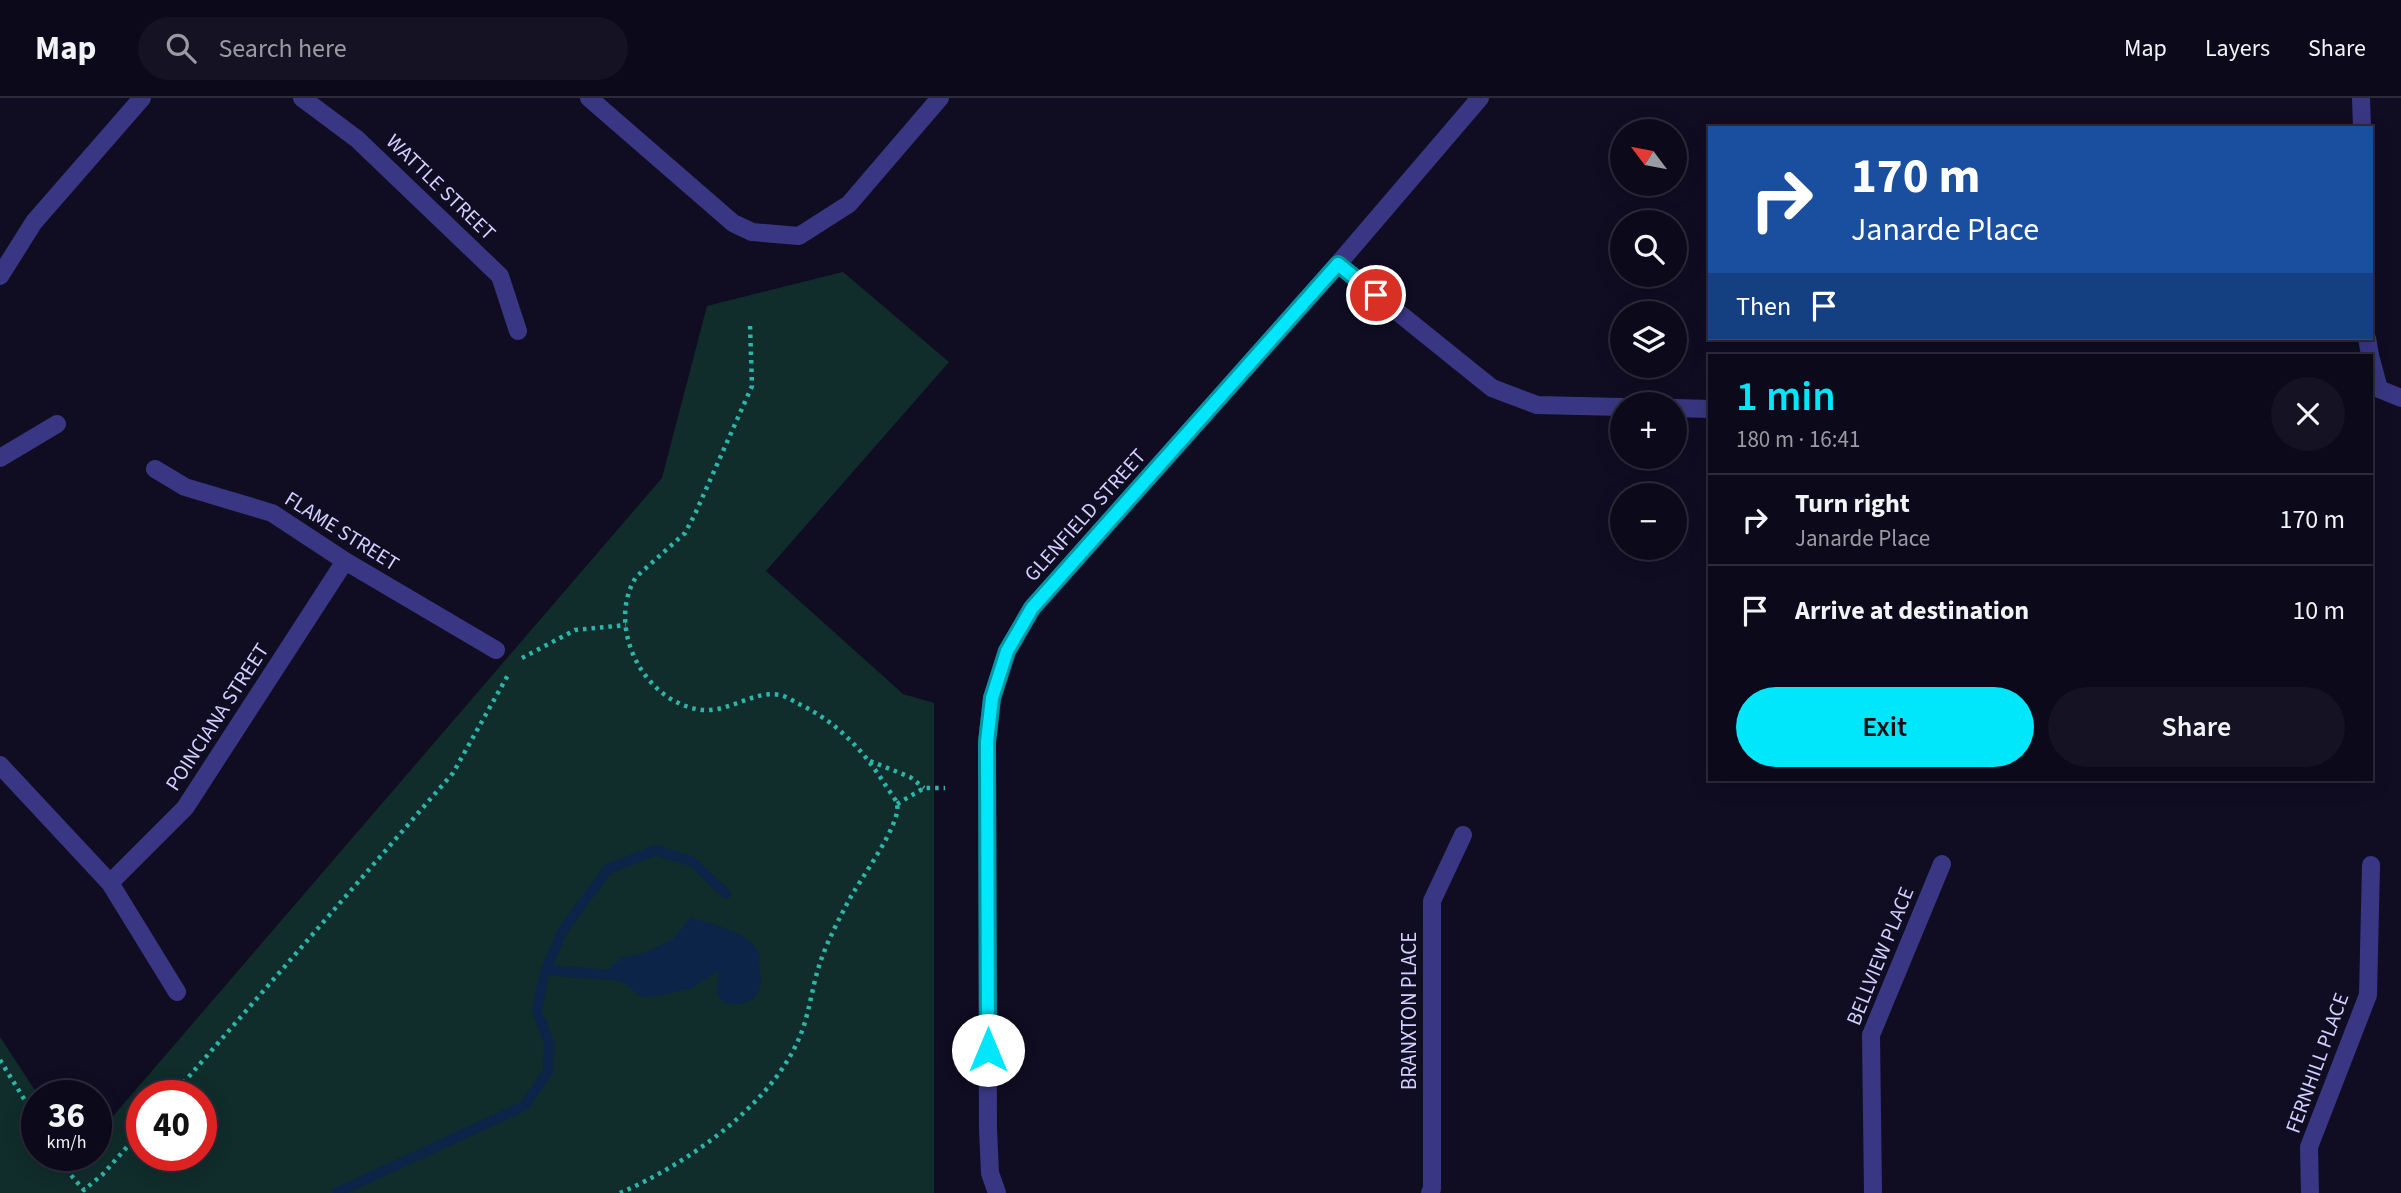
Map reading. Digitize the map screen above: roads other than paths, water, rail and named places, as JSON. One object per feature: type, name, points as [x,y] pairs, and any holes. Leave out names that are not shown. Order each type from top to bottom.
[{"type":"street","points":[[0,276],[34,222],[142,98]]},
{"type":"street","name":"WATTLE STREET","points":[[302,98],[357,139],[500,276],[518,331]]},
{"type":"street","points":[[589,98],[733,223],[752,232],[799,236],[849,204],[940,98]]},
{"type":"street","name":"GLENFIELD STREET","points":[[997,1193],[990,1173],[988,1129],[987,742],[992,698],[1007,651],[1032,608],[1338,264],[1480,98]]},
{"type":"street","points":[[2361,98],[2362,126]]},
{"type":"street","points":[[1338,264],[1492,388],[1537,405],[1610,407]]},
{"type":"street","points":[[2373,365],[2379,389],[2401,398]]},
{"type":"street","points":[[1687,408],[1708,409]]},
{"type":"street","points":[[0,458],[57,424]]},
{"type":"street","name":"FLAME STREET","points":[[155,469],[185,486],[272,513],[345,561],[496,650]]},
{"type":"street","name":"POINCIANA STREET","points":[[110,883],[185,808],[345,561]]},
{"type":"street","points":[[0,765],[110,883],[177,992]]},
{"type":"street","name":"BRANXTON PLACE","points":[[1430,1193],[1432,901],[1463,835]]},
{"type":"street","name":"BELLVIEW PLACE","points":[[1873,1193],[1871,1035],[1942,863]]},
{"type":"street","name":"FERNHILL PLACE","points":[[2310,1193],[2309,1147],[2368,995],[2371,866]]},
{"type":"water","points":[[691,917],[739,934],[754,946],[760,954],[761,979],[757,995],[753,999],[744,1003],[726,1004],[717,995],[719,971],[692,988],[658,996],[642,997],[625,984],[612,979],[609,968],[622,958],[644,953],[673,939]]},
{"type":"waterway","points":[[336,1193],[524,1106],[548,1072],[549,1043],[537,1011],[544,975],[563,930],[608,869],[656,850],[693,862],[726,894]]},
{"type":"waterway","points":[[546,970],[611,975],[622,972]]}]
